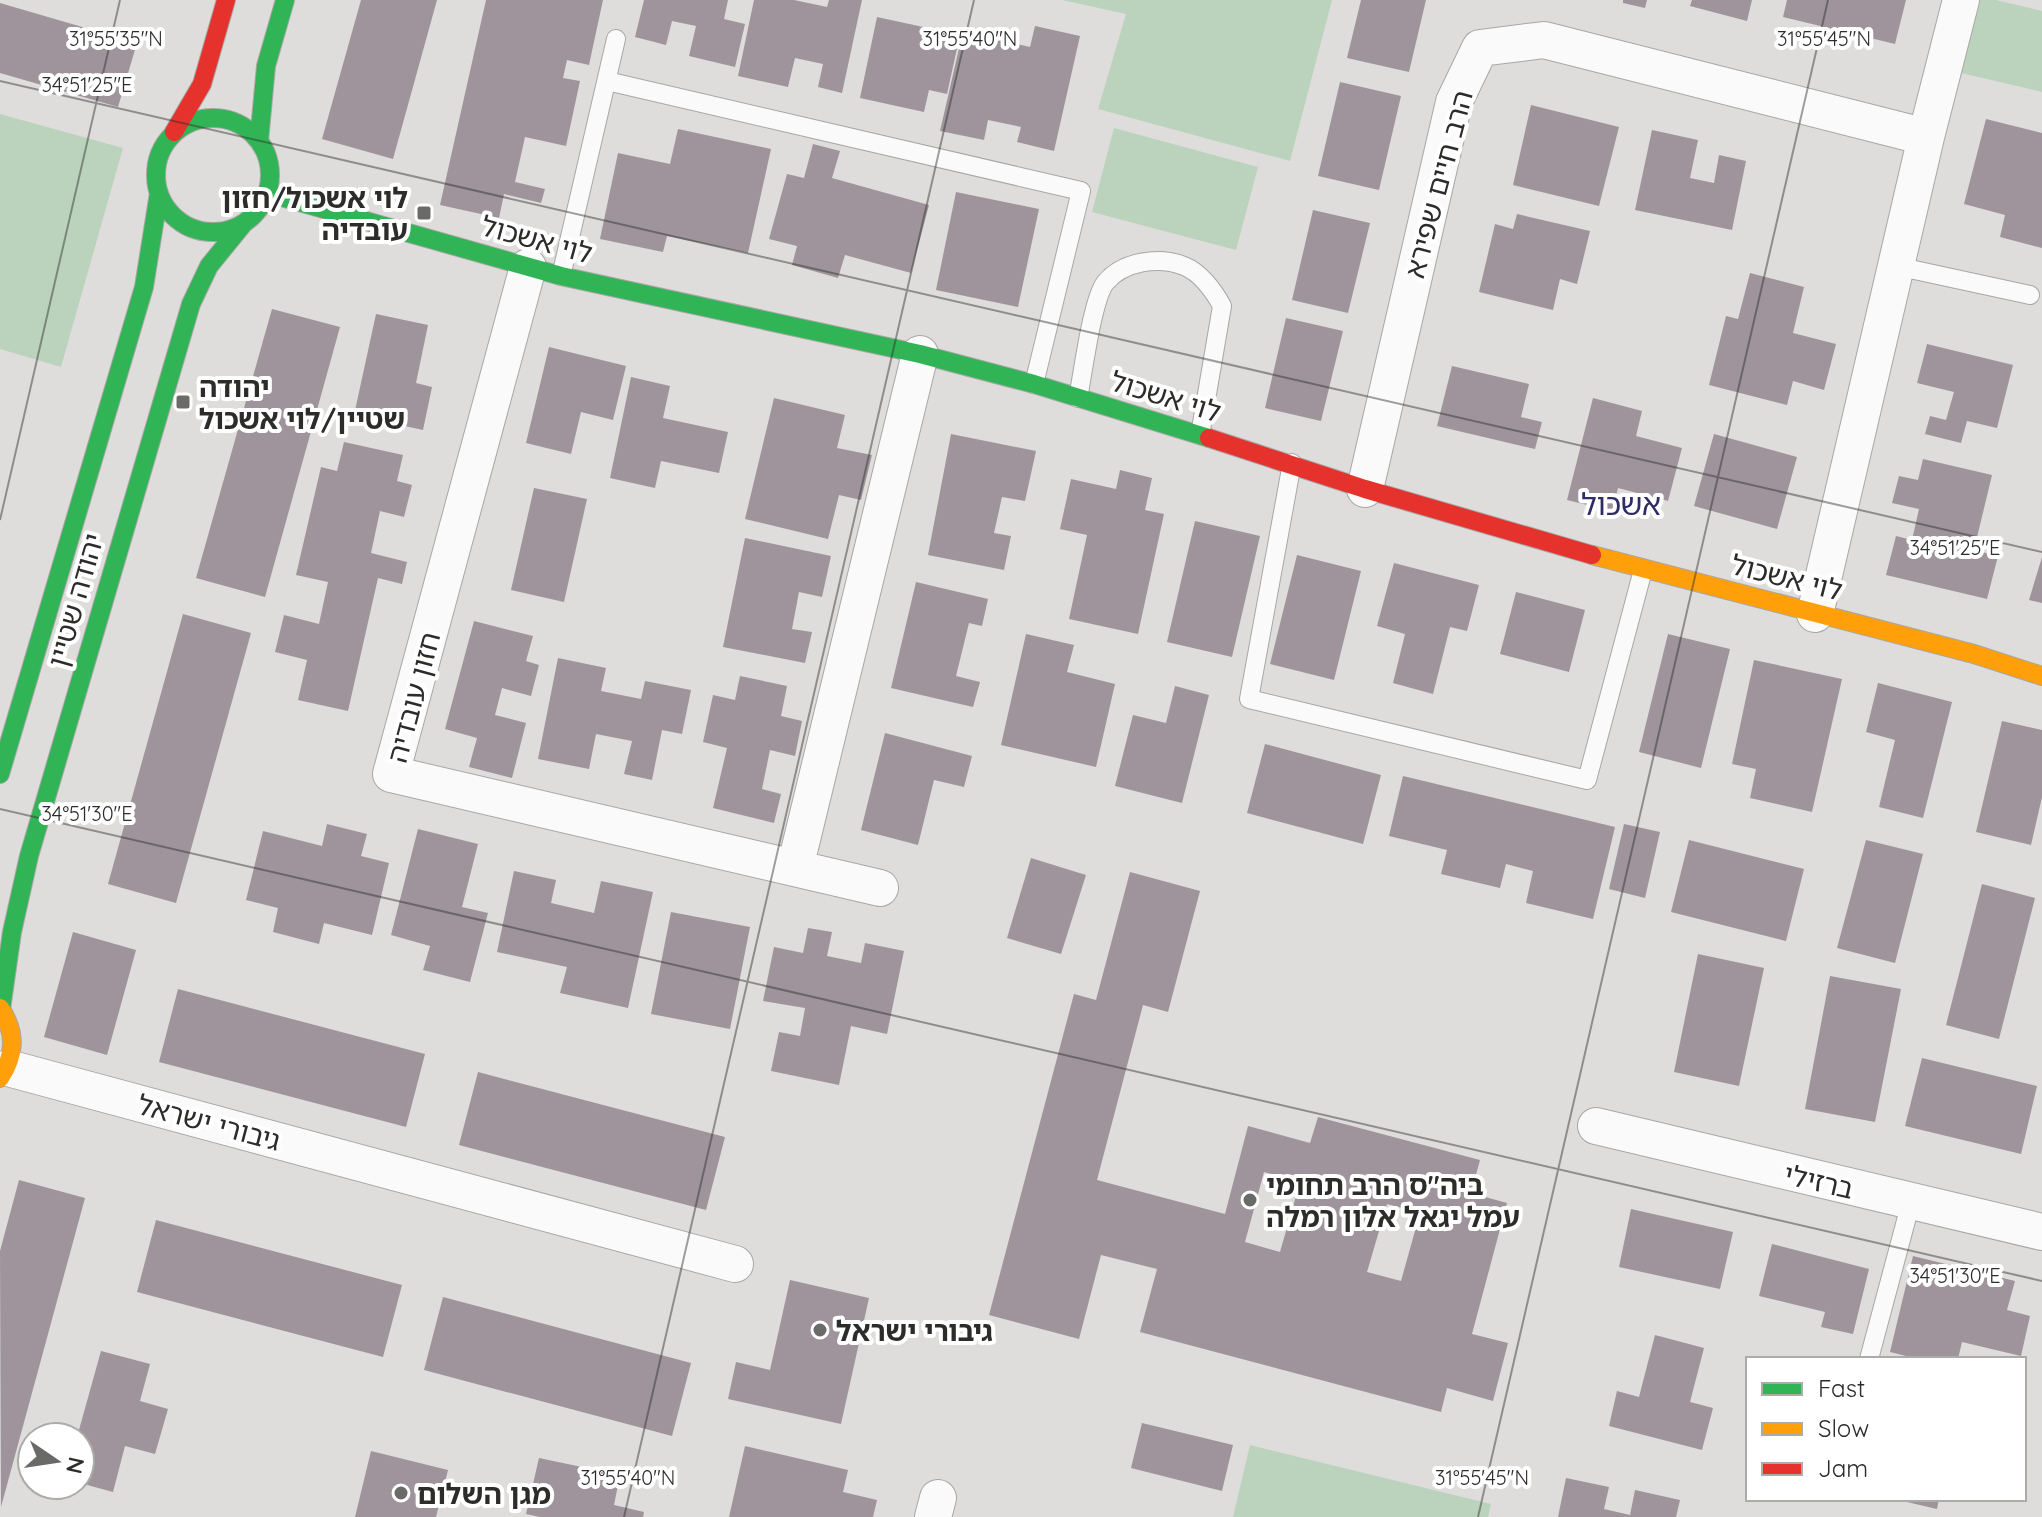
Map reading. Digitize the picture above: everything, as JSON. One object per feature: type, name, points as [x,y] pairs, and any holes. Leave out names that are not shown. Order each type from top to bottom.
[{"type":"main road","points":[[174,132],[190,122],[209,117],[228,119],[246,127],[268,157],[270,175],[267,193],[259,210],[244,223],[229,230],[212,232],[194,229],[179,221],[167,208],[159,193],[156,177],[157,161],[164,145],[202,84],[226,0]]},
{"type":"main road","points":[[259,141],[266,66],[285,0]]},
{"type":"main road","name":"יהודה שטיין","points":[[0,774],[144,287],[159,193]]},
{"type":"main road","name":"לוי אשכול","points":[[267,193],[544,271],[920,354],[1034,384],[1292,463],[1365,489],[1643,570],[1974,654],[2042,676]]},
{"type":"main road","name":"יהודה שטיין","points":[[0,1008],[13,925],[37,828],[191,304],[209,266],[244,223]]},
{"type":"main road","points":[[0,1008],[10,1022],[14,1037],[13,1053],[4,1073]]},
{"type":"street","points":[[1815,614],[1961,0]]},
{"type":"street","name":"הרב חיים שפירא","points":[[1365,489],[1454,102],[1480,48],[1544,40],[1926,137]]},
{"type":"street","name":"חזון עובדיה","points":[[544,271],[391,774],[880,888]]},
{"type":"street","points":[[795,868],[920,354]]},
{"type":"street","name":"גיבורי ישראל","points":[[4,1073],[735,1264]]},
{"type":"street","name":"ברזילי","points":[[1596,1126],[2042,1232]]},
{"type":"lane","points":[[544,271],[607,81],[616,39]]},
{"type":"lane","points":[[607,81],[1081,191],[1034,384]]},
{"type":"lane","points":[[1078,398],[1104,284],[1125,267],[1158,260],[1187,267],[1212,289],[1222,306],[1200,435]]},
{"type":"lane","points":[[1896,266],[2030,295]]},
{"type":"lane","points":[[1292,463],[1249,699],[1587,780],[1643,570]]},
{"type":"lane","points":[[1870,1357],[1911,1202]]},
{"type":"green space","points":[[1062,0],[1332,0],[1290,161],[1098,109],[1126,14]]},
{"type":"green space","points":[[1975,0],[1996,0],[2042,11],[2042,92],[1957,72]]},
{"type":"green space","points":[[0,114],[123,148],[61,367],[0,349]]},
{"type":"green space","points":[[1114,128],[1258,167],[1236,250],[1092,212]]},
{"type":"green space","points":[[1250,1445],[1491,1504],[1488,1517],[1233,1517]]},
{"type":"building","points":[[361,0],[437,0],[393,159],[322,139]]},
{"type":"building","points":[[486,0],[603,0],[589,65],[567,60],[563,78],[580,81],[566,146],[525,137],[515,182],[545,189],[541,203],[504,194],[499,218],[440,205]]},
{"type":"building","points":[[644,0],[728,0],[724,19],[745,24],[735,67],[689,56],[696,26],[672,21],[666,45],[635,37]]},
{"type":"building","points":[[754,0],[794,0],[827,7],[829,0],[862,0],[842,93],[818,87],[823,64],[795,58],[788,87],[738,76]]},
{"type":"building","points":[[1361,0],[1426,0],[1409,72],[1347,58]]},
{"type":"building","points":[[1623,0],[1647,0],[1645,8],[1623,3]]},
{"type":"building","points":[[1692,0],[1752,0],[1747,21],[1690,6]]},
{"type":"building","points":[[1787,0],[1906,0],[1895,44],[1783,17]]},
{"type":"building","points":[[0,3],[137,43],[118,107],[0,73]]},
{"type":"building","points":[[877,17],[960,35],[947,94],[929,90],[924,112],[860,98]]},
{"type":"building","points":[[1035,26],[1080,36],[1054,151],[1017,142],[1021,127],[988,120],[984,140],[940,131],[963,31],[1030,47]]},
{"type":"building","points":[[1340,82],[1401,96],[1379,190],[1318,176]]},
{"type":"building","points":[[1531,105],[1619,127],[1599,206],[1513,185]]},
{"type":"building","points":[[1986,119],[2042,133],[2042,248],[2000,237],[2005,215],[1964,204]]},
{"type":"building","points":[[678,129],[771,149],[748,253],[667,236],[663,252],[600,239],[618,153],[670,164]]},
{"type":"building","points":[[1652,130],[1698,140],[1690,178],[1714,183],[1719,155],[1746,161],[1732,230],[1635,210]]},
{"type":"building","points":[[813,144],[840,151],[832,178],[929,205],[911,273],[845,255],[838,278],[792,265],[797,246],[769,239],[787,174],[804,178]]},
{"type":"building","points":[[956,192],[1039,209],[1018,307],[936,290]]},
{"type":"building","points":[[1313,210],[1370,223],[1348,313],[1292,300]]},
{"type":"building","points":[[1517,214],[1590,231],[1577,284],[1560,279],[1553,310],[1479,292],[1495,224],[1513,229]]},
{"type":"building","points":[[1750,273],[1804,287],[1793,333],[1836,344],[1824,390],[1793,381],[1787,405],[1709,385],[1726,316],[1738,319]]},
{"type":"building","points":[[272,309],[340,327],[265,597],[196,578]]},
{"type":"building","points":[[376,314],[428,325],[416,383],[432,387],[423,430],[354,415]]},
{"type":"building","points":[[1286,318],[1343,331],[1321,421],[1265,408]]},
{"type":"building","points":[[1927,344],[2013,365],[1997,428],[1967,421],[1961,443],[1925,434],[1930,416],[1946,420],[1954,392],[1917,383]]},
{"type":"building","points":[[549,347],[626,366],[613,420],[581,412],[571,454],[526,443]]},
{"type":"building","points":[[1452,366],[1529,384],[1521,417],[1542,422],[1535,449],[1437,426]]},
{"type":"building","points":[[631,377],[670,386],[663,418],[728,432],[719,473],[661,461],[655,488],[610,478]]},
{"type":"building","points":[[774,398],[845,415],[837,448],[872,455],[861,500],[839,495],[828,539],[745,519]]},
{"type":"building","points":[[1593,398],[1642,411],[1636,436],[1682,448],[1668,501],[1618,488],[1612,511],[1567,500]]},
{"type":"building","points":[[951,434],[1036,451],[1025,501],[1002,497],[994,533],[1011,536],[1004,570],[928,555]]},
{"type":"building","points":[[1714,434],[1797,457],[1777,529],[1694,506]]},
{"type":"building","points":[[344,442],[403,455],[397,481],[412,485],[404,517],[380,511],[371,553],[407,562],[402,584],[378,578],[348,711],[298,700],[307,660],[275,652],[284,615],[319,624],[328,582],[296,575],[321,467],[337,471]]},
{"type":"building","points":[[1923,459],[1992,475],[1974,550],[1998,556],[1987,599],[1886,575],[1896,536],[1912,540],[1919,509],[1892,503],[1899,476],[1918,480]]},
{"type":"building","points":[[1120,470],[1152,478],[1145,510],[1164,514],[1138,634],[1069,619],[1087,535],[1060,529],[1071,479],[1116,489]]},
{"type":"building","points":[[534,488],[587,499],[564,602],[511,590]]},
{"type":"building","points":[[1195,521],[1260,536],[1232,657],[1167,642]]},
{"type":"building","points":[[745,538],[831,556],[822,597],[799,592],[792,629],[812,632],[805,663],[723,647]]},
{"type":"building","points":[[1297,555],[1361,571],[1334,680],[1270,664]]},
{"type":"building","points":[[2042,557],[2042,603],[2029,600]]},
{"type":"building","points":[[1394,563],[1479,585],[1467,631],[1450,627],[1433,694],[1393,683],[1405,634],[1377,626]]},
{"type":"building","points":[[916,582],[988,599],[982,626],[969,623],[956,676],[980,682],[973,707],[891,688]]},
{"type":"building","points":[[1516,592],[1585,610],[1569,672],[1500,654]]},
{"type":"building","points":[[183,614],[251,633],[176,903],[108,884]]},
{"type":"building","points":[[474,621],[533,636],[526,661],[539,665],[531,696],[502,688],[495,715],[526,723],[512,778],[469,767],[477,738],[445,729]]},
{"type":"building","points":[[1026,634],[1074,645],[1067,672],[1115,684],[1096,767],[1001,745]]},
{"type":"building","points":[[1668,634],[1730,649],[1701,768],[1639,752]]},
{"type":"building","points":[[558,658],[606,668],[601,691],[641,699],[645,681],[691,690],[682,734],[662,730],[652,780],[624,774],[632,741],[596,734],[589,769],[538,759]]},
{"type":"building","points":[[1754,660],[1842,679],[1812,812],[1750,798],[1756,769],[1732,764]]},
{"type":"building","points":[[740,676],[787,686],[781,716],[802,721],[795,756],[770,750],[762,789],[781,794],[774,823],[713,808],[727,748],[703,742],[713,695],[735,700]]},
{"type":"building","points":[[1878,683],[1952,702],[1923,818],[1879,807],[1895,740],[1866,732]]},
{"type":"building","points":[[1175,686],[1209,695],[1182,803],[1115,786],[1133,715],[1166,723]]},
{"type":"building","points":[[2002,721],[2042,730],[2042,797],[2031,845],[1976,832]]},
{"type":"building","points":[[885,733],[972,756],[964,787],[934,780],[918,845],[861,830]]},
{"type":"building","points":[[1265,744],[1381,775],[1363,844],[1247,813]]},
{"type":"building","points":[[1403,776],[1615,827],[1593,919],[1526,903],[1533,871],[1506,864],[1500,888],[1441,874],[1447,850],[1389,836]]},
{"type":"building","points":[[327,824],[367,834],[361,856],[389,863],[372,935],[324,923],[319,944],[273,932],[278,908],[246,900],[263,831],[322,846]]},
{"type":"building","points":[[1624,824],[1660,832],[1645,898],[1609,889]]},
{"type":"building","points":[[418,829],[478,844],[462,907],[488,913],[470,982],[423,970],[430,946],[391,935]]},
{"type":"building","points":[[1689,840],[1804,869],[1786,941],[1671,912]]},
{"type":"building","points":[[1866,840],[1923,854],[1895,963],[1837,948]]},
{"type":"building","points":[[1031,858],[1086,875],[1061,954],[1007,938]]},
{"type":"building","points":[[514,871],[556,880],[551,903],[594,913],[601,881],[653,892],[628,1008],[560,993],[567,967],[497,952]]},
{"type":"building","points":[[1130,872],[1200,891],[1168,1012],[1143,1005],[1097,1180],[1225,1214],[1248,1126],[1310,1143],[1318,1117],[1480,1160],[1471,1193],[1507,1203],[1472,1334],[1508,1343],[1493,1401],[1447,1388],[1441,1412],[1140,1332],[1157,1269],[1101,1255],[1079,1339],[989,1315],[1074,994],[1096,1000]],"holes":[[[1264,1172],[1300,1182],[1280,1252],[1245,1242]],[[1387,1204],[1420,1213],[1401,1281],[1367,1272]]]},
{"type":"building","points":[[1982,884],[2035,898],[1999,1039],[1946,1025]]},
{"type":"building","points":[[671,912],[750,927],[730,1029],[651,1014]]},
{"type":"building","points":[[808,928],[832,932],[827,956],[861,963],[865,943],[904,951],[887,1034],[851,1026],[839,1085],[771,1071],[779,1032],[800,1036],[805,1008],[763,1001],[774,947],[803,953]]},
{"type":"building","points":[[73,932],[136,950],[107,1055],[44,1037]]},
{"type":"building","points":[[1698,954],[1764,968],[1739,1086],[1674,1072]]},
{"type":"building","points":[[1830,976],[1901,989],[1875,1122],[1805,1109]]},
{"type":"building","points":[[178,989],[425,1054],[406,1127],[159,1062]]},
{"type":"building","points":[[1922,1058],[2037,1086],[2021,1154],[1905,1126]]},
{"type":"building","points":[[478,1072],[725,1137],[706,1210],[459,1145]]},
{"type":"building","points":[[19,1180],[85,1198],[24,1421],[16,1421],[16,1452],[1,1507],[0,1251]]},
{"type":"building","points":[[1631,1209],[1733,1232],[1720,1289],[1619,1267]]},
{"type":"building","points":[[156,1220],[402,1285],[383,1357],[137,1292]]},
{"type":"building","points":[[1772,1244],[1869,1269],[1853,1334],[1821,1327],[1825,1312],[1759,1296]]},
{"type":"building","points":[[1913,1256],[2015,1281],[2007,1310],[2030,1316],[2021,1356],[1962,1342],[1958,1357],[1910,1357],[1890,1352]]},
{"type":"building","name":"גיבורי ישראל","points":[[790,1280],[869,1298],[841,1424],[728,1399],[736,1362],[770,1370]]},
{"type":"building","points":[[443,1297],[691,1363],[672,1436],[424,1370]]},
{"type":"building","points":[[1655,1335],[1704,1348],[1690,1402],[1713,1408],[1702,1450],[1609,1426],[1617,1391],[1639,1397]]},
{"type":"building","points":[[101,1351],[150,1364],[140,1401],[168,1409],[155,1454],[125,1446],[113,1492],[96,1487],[96,1421],[81,1421]]},
{"type":"building","points":[[1142,1423],[1233,1445],[1222,1491],[1131,1468]]},
{"type":"building","points":[[745,1446],[848,1470],[843,1492],[877,1500],[873,1517],[729,1517]]},
{"type":"building","name":"מגן השלום","points":[[371,1451],[448,1470],[436,1517],[355,1517]]},
{"type":"building","points":[[539,1458],[620,1475],[614,1505],[644,1512],[643,1517],[540,1517],[526,1514]]},
{"type":"building","points":[[1566,1478],[1609,1487],[1604,1509],[1630,1515],[1635,1490],[1680,1500],[1676,1517],[1558,1517]]},
{"type":"building","points":[[1903,1501],[1939,1501],[1937,1509]]},
{"type":"traffic: fast","points":[[259,141],[266,66],[285,0]]},
{"type":"traffic: fast","points":[[213,118],[235,122],[253,135],[266,153],[270,175],[266,197],[253,215],[235,228],[213,232],[191,228],[173,215],[160,197],[156,175],[160,153],[173,135],[191,122],[213,118]]},
{"type":"traffic: fast","points":[[0,774],[144,287],[159,193]]},
{"type":"traffic: fast","points":[[267,193],[561,276],[920,354],[1034,384],[1209,438]]},
{"type":"traffic: fast","points":[[1,1009],[12,932],[29,856],[191,304],[209,266],[244,223]]},
{"type":"traffic: slow","points":[[1592,555],[1974,654],[2042,676]]},
{"type":"traffic: slow","points":[[0,1008],[9,1026],[12,1043],[9,1060],[0,1078]]},
{"type":"traffic: jam","points":[[174,132],[202,84],[226,0]]},
{"type":"traffic: jam","points":[[1209,438],[1365,489],[1592,555]]},
{"type":"place","name":"לוי אשכול/חזון עובדיה","points":[[424,213]]},
{"type":"place","name":"יהודה שטיין/לוי אשכול","points":[[183,402]]},
{"type":"place","name":"ביה\"ס הרב תחומי עמל יגאל אלון רמלה","points":[[1250,1200]]},
{"type":"place","name":"גיבורי ישראל","points":[[820,1330]]},
{"type":"place","name":"מגן השלום","points":[[401,1493]]},
{"type":"district","name":"אשכול","points":[[1621,504]]}]
